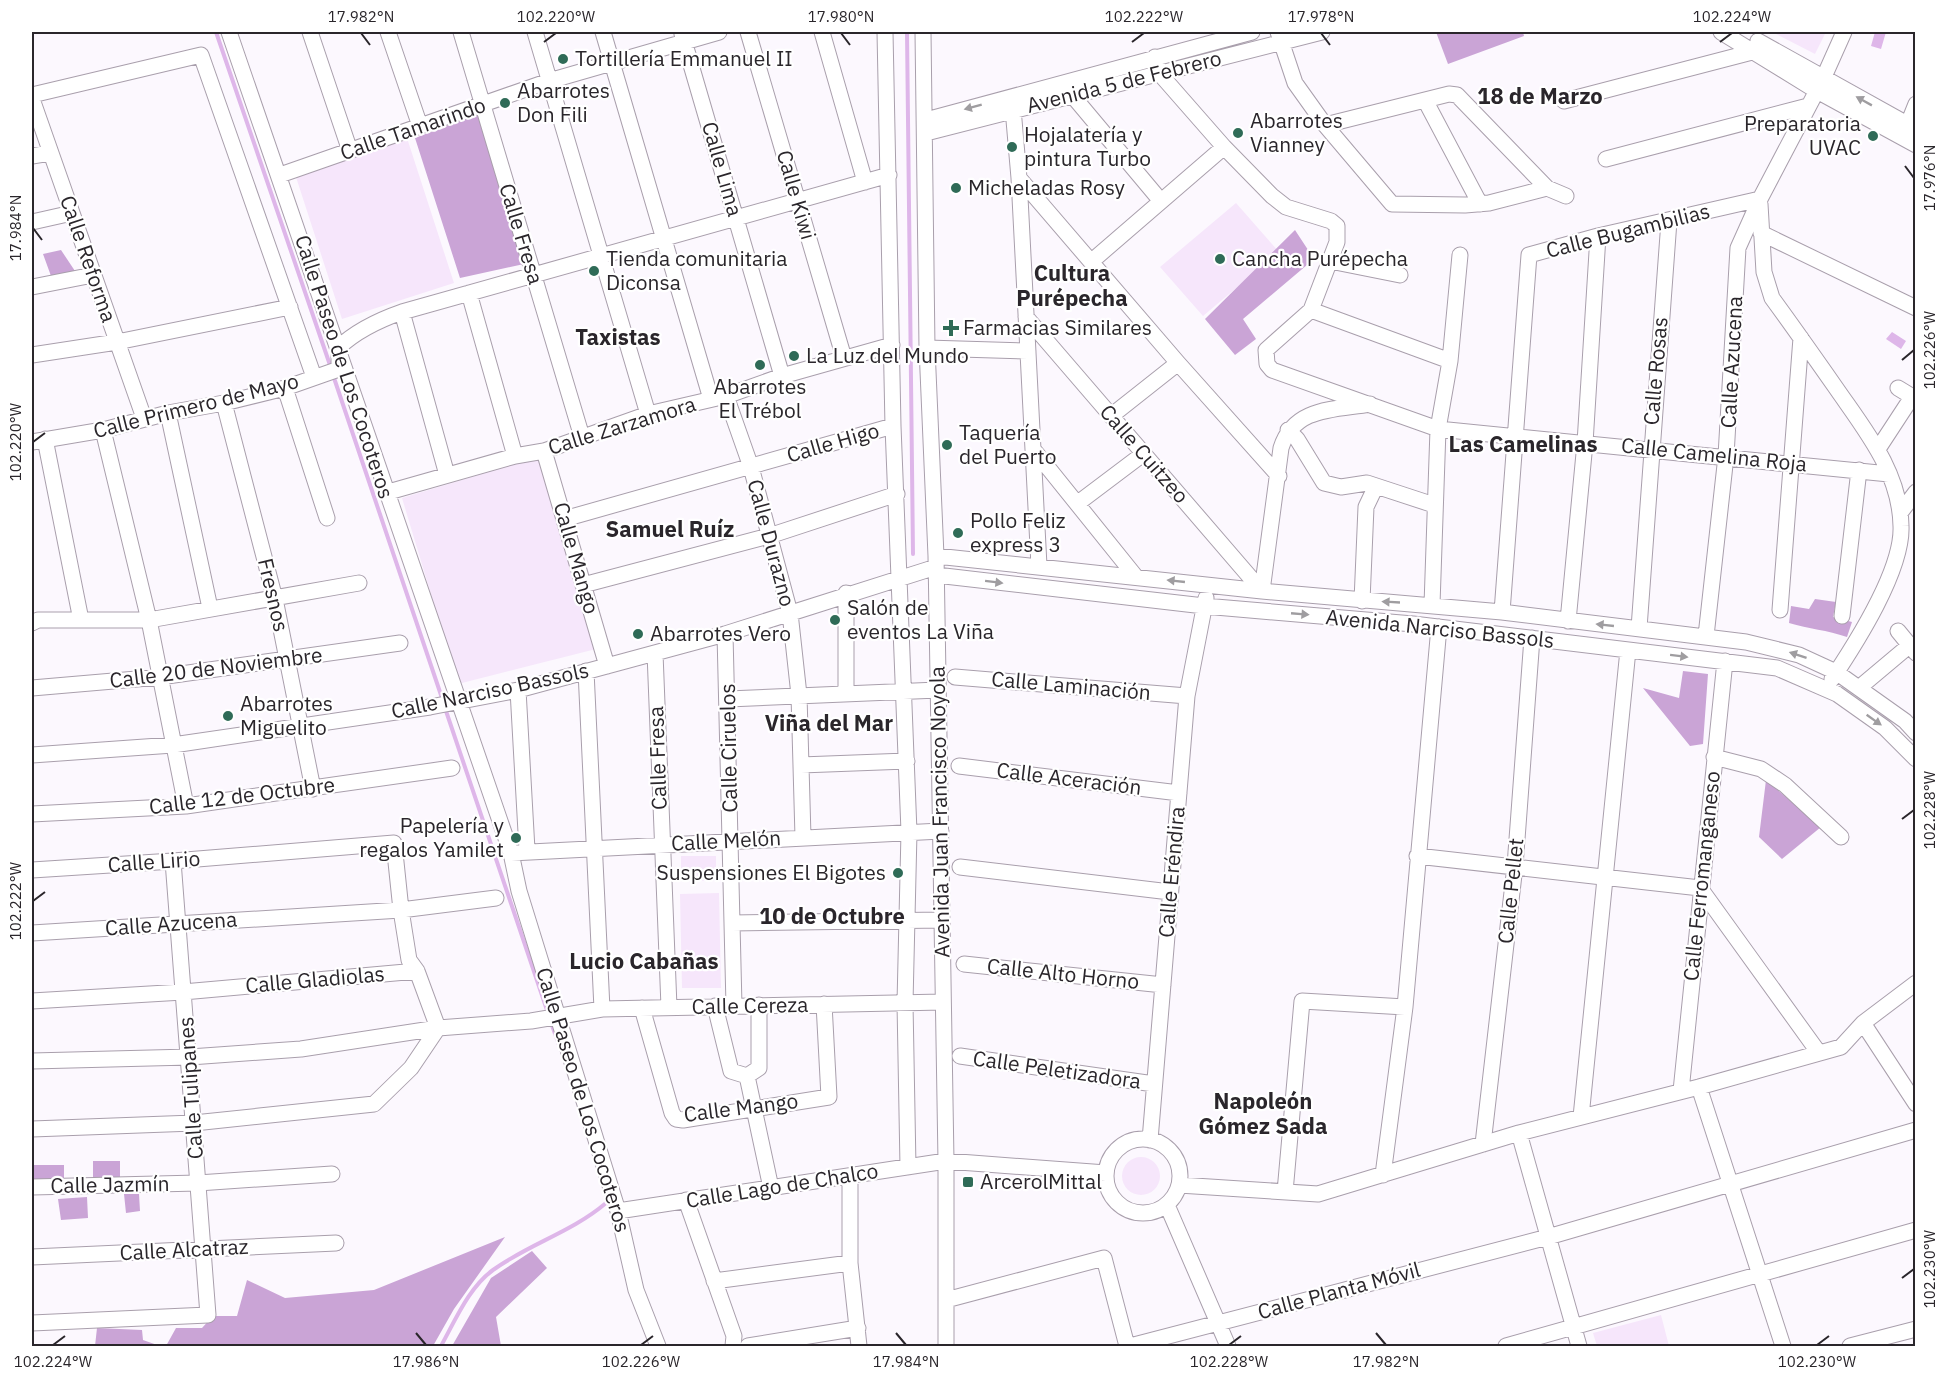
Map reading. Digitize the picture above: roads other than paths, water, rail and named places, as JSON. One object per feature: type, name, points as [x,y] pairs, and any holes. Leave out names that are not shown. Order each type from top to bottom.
[{"type":"street","name":"Calle Paseo de Los Cocoteros","points":[[229,32],[457,702]]},
{"type":"street","points":[[310,32],[350,151]]},
{"type":"street","points":[[388,32],[420,126]]},
{"type":"street","name":"Calle Fresa","points":[[461,32],[582,437]]},
{"type":"street","points":[[535,32],[648,414]]},
{"type":"street","name":"Calle Durazno","points":[[603,32],[664,239],[718,398],[751,467],[790,613],[799,695],[803,837]]},
{"type":"street","name":"Calle Tamarindo","points":[[279,175],[549,81],[613,64],[682,36],[718,32]]},
{"type":"street","name":"Calle Kiwi","points":[[748,32],[844,358]]},
{"type":"street","points":[[822,32],[865,182]]},
{"type":"street","points":[[885,32],[893,426],[901,577],[909,832],[905,1003],[908,1167]]},
{"type":"street","name":"Avenida Juan Francisco Noyola","points":[[923,32],[926,126],[927,348],[936,566],[941,831],[946,1161],[946,1347]]},
{"type":"street","name":"Avenida 5 de Febrero","points":[[926,126],[1013,103],[1155,57],[1252,32]]},
{"type":"street","name":"Avenida 5 de Febrero","points":[[1013,103],[1072,95],[1160,74],[1280,37],[1322,32]]},
{"type":"street","points":[[1721,32],[1820,85],[1912,127],[1916,104]]},
{"type":"street","points":[[1741,32],[1916,145]]},
{"type":"street","name":"Calle Azucena","points":[[1706,636],[1726,456],[1738,248],[1760,199],[1820,85],[1844,32]]},
{"type":"street","name":"Calle Lima","points":[[682,36],[782,376]]},
{"type":"street","points":[[1280,37],[1295,83],[1325,125],[1392,204],[1480,204],[1547,188]]},
{"type":"street","points":[[1564,101],[1756,51]]},
{"type":"street","points":[[32,97],[201,55],[290,307],[326,373]]},
{"type":"street","points":[[1155,57],[1160,74],[1224,147],[1286,207],[1331,221],[1337,226],[1337,242],[1311,310],[1450,361]]},
{"type":"street","points":[[1325,125],[1449,94],[1457,95],[1547,188],[1566,196]]},
{"type":"street","points":[[1072,95],[1160,200]]},
{"type":"street","name":"Calle Reforma","points":[[32,97],[144,418]]},
{"type":"street","points":[[1425,100],[1480,204]]},
{"type":"street","points":[[1013,103],[1039,566]]},
{"type":"street","points":[[1606,159],[1808,105]]},
{"type":"street","points":[[1092,261],[1224,147]]},
{"type":"street","points":[[32,156],[50,153]]},
{"type":"street","points":[[326,373],[338,348],[352,335],[367,329],[378,321],[402,312],[889,175]]},
{"type":"street","points":[[1019,178],[1178,363],[1279,476]]},
{"type":"street","points":[[1760,199],[1764,272],[1772,298],[1878,449],[1905,518]]},
{"type":"street","name":"Calle Bugambilias","points":[[1502,612],[1528,255],[1598,236],[1760,199]]},
{"type":"street","points":[[32,222],[72,213]]},
{"type":"street","name":"Calle Rosas","points":[[1639,628],[1650,449],[1669,221]]},
{"type":"street","points":[[1761,232],[1915,308]]},
{"type":"street","points":[[1568,621],[1585,443],[1598,236]]},
{"type":"street","points":[[1432,605],[1438,429],[1450,361],[1460,255]]},
{"type":"street","points":[[1330,261],[1401,275]]},
{"type":"street","points":[[32,287],[93,275]]},
{"type":"street","points":[[470,293],[515,456]]},
{"type":"street","points":[[32,355],[117,342],[290,307]]},
{"type":"street","name":"Calle Camelina Roja","points":[[1311,310],[1266,350],[1267,364],[1272,370],[1438,429],[1791,462],[1889,474]]},
{"type":"street","points":[[402,312],[447,475]]},
{"type":"street","name":"Calle Cuitzeo","points":[[1026,317],[1262,591]]},
{"type":"street","points":[[1780,610],[1801,338]]},
{"type":"street","name":"Calle Zarzamora","points":[[385,493],[515,456],[544,451],[648,414],[718,398],[782,376],[892,345]]},
{"type":"street","points":[[927,348],[1028,351]]},
{"type":"street","points":[[1111,416],[1178,363]]},
{"type":"street","name":"Calle Primero de Mayo","points":[[38,440],[103,430],[168,412],[224,403],[285,388],[326,373]]},
{"type":"street","points":[[285,388],[327,518]]},
{"type":"street","points":[[1878,449],[1914,398],[1898,388]]},
{"type":"street","name":"Fresnos","points":[[224,403],[275,598],[313,789]]},
{"type":"street","points":[[1262,591],[1281,448],[1288,430],[1304,417],[1313,414],[1373,404]]},
{"type":"street","points":[[168,412],[210,608]]},
{"type":"street","name":"Calle Higo","points":[[564,519],[893,426]]},
{"type":"street","points":[[103,430],[149,620],[172,745],[186,806]]},
{"type":"street","points":[[1288,430],[1297,440],[1324,483],[1341,487],[1367,483],[1434,506]]},
{"type":"street","points":[[38,440],[81,620]]},
{"type":"street","points":[[1033,449],[1136,577]]},
{"type":"street","name":"Calle Mango","points":[[544,451],[607,666]]},
{"type":"street","points":[[1078,503],[1143,454]]},
{"type":"street","points":[[1842,616],[1859,470]]},
{"type":"street","points":[[1362,601],[1367,500],[1376,486]]},
{"type":"street","points":[[1825,689],[1882,594],[1895,558],[1905,518],[1916,492]]},
{"type":"street","points":[[584,585],[769,536],[897,494]]},
{"type":"street","name":"Avenida Narciso Bassols","points":[[936,566],[1039,566],[1362,601],[1502,612],[1706,636],[1799,655],[1836,672],[1913,725]]},
{"type":"street","name":"Avenida Narciso Bassols","points":[[936,566],[1204,606],[1439,627],[1777,668],[1825,689],[1885,728],[1916,759]]},
{"type":"street","name":"Calle Narciso Bassols","points":[[32,755],[172,745],[457,702],[518,690],[725,634],[846,593],[936,566]]},
{"type":"street","points":[[32,623],[149,620],[359,583]]},
{"type":"street","name":"Calle Eréndira","points":[[1149,1140],[1187,696],[1209,585]]},
{"type":"street","points":[[846,593],[846,693]]},
{"type":"street","points":[[1383,1175],[1405,1007],[1439,627]]},
{"type":"street","points":[[1860,687],[1913,649],[1898,631]]},
{"type":"street","name":"Calle Ciruelos","points":[[725,634],[734,1006]]},
{"type":"street","name":"Calle Pellet","points":[[1483,1144],[1515,866],[1532,638]]},
{"type":"street","name":"Calle 20 de Noviembre","points":[[32,688],[160,677],[287,661],[400,643]]},
{"type":"street","points":[[1581,1117],[1628,650]]},
{"type":"street","name":"Calle Fresa","points":[[655,653],[669,1007]]},
{"type":"street","name":"Calle Ferromanganeso","points":[[1681,1091],[1700,888],[1725,662]]},
{"type":"street","points":[[586,671],[602,1009]]},
{"type":"street","name":"Calle Laminación","points":[[955,677],[1187,696]]},
{"type":"street","points":[[518,690],[528,850]]},
{"type":"street","points":[[728,699],[938,690]]},
{"type":"street","points":[[457,702],[511,853]]},
{"type":"street","points":[[1714,757],[1761,769],[1785,785],[1842,837]]},
{"type":"street","points":[[801,765],[907,761]]},
{"type":"street","name":"Calle Aceración","points":[[959,766],[1179,793]]},
{"type":"street","name":"Calle 12 de Octubre","points":[[32,814],[186,806],[452,768]]},
{"type":"street","name":"Calle Melón","points":[[511,853],[528,850],[941,831]]},
{"type":"street","name":"Calle Lirio","points":[[32,870],[394,843],[400,910]]},
{"type":"street","name":"Calle Paseo de Los Cocoteros","points":[[511,853],[553,1017],[618,1211],[636,1290],[658,1347]]},
{"type":"street","points":[[1417,856],[1700,888],[1820,1053]]},
{"type":"street","name":"Calle Tulipanes","points":[[32,1323],[208,1315],[190,1057],[173,861]]},
{"type":"street","points":[[960,867],[1170,892]]},
{"type":"street","name":"Calle Azucena","points":[[32,933],[400,910],[496,898]]},
{"type":"street","points":[[400,910],[409,960],[417,971],[438,1028]]},
{"type":"street","points":[[732,923],[942,920]]},
{"type":"street","name":"Calle Alto Horno","points":[[964,964],[1163,985]]},
{"type":"street","name":"Calle Gladiolas","points":[[32,1001],[183,992],[417,971]]},
{"type":"street","points":[[1179,1185],[1318,1194],[1519,1133],[1699,1087],[1841,1047],[1863,1023],[1916,982]]},
{"type":"street","points":[[1285,1192],[1302,1001],[1405,1007]]},
{"type":"street","name":"Calle Cereza","points":[[553,1017],[602,1009],[943,1002]]},
{"type":"street","name":"Calle Mango","points":[[642,1008],[676,1119],[829,1097],[824,1004]]},
{"type":"street","points":[[747,1076],[759,1068],[759,1005]]},
{"type":"street","points":[[716,1006],[730,1071],[747,1076]]},
{"type":"street","points":[[32,1061],[190,1057],[301,1049],[438,1028],[553,1017]]},
{"type":"street","points":[[1863,1023],[1916,1104]]},
{"type":"street","points":[[32,1129],[194,1123],[374,1104],[411,1068],[438,1028]]},
{"type":"street","name":"Calle Peletizadora","points":[[960,1056],[1154,1084]]},
{"type":"street","points":[[747,1076],[771,1188]]},
{"type":"street","points":[[1699,1087],[1783,1347]]},
{"type":"street","name":"Calle Planta Móvil","points":[[1129,1347],[1548,1237],[1916,1130]]},
{"type":"street","points":[[1519,1133],[1580,1347]]},
{"type":"street","points":[[1149,1140],[1170,1152],[1176,1161],[1179,1185],[1167,1205],[1156,1211],[1144,1213],[1126,1209],[1112,1197],[1106,1173],[1109,1161],[1125,1144],[1149,1140]]},
{"type":"street","name":"Calle Lago de Chalco","points":[[618,1211],[946,1161],[1106,1173]]},
{"type":"street","name":"Calle Jazmín","points":[[32,1187],[198,1183],[332,1174]]},
{"type":"street","points":[[850,1176],[850,1263],[859,1347]]},
{"type":"street","points":[[686,1200],[734,1336],[733,1347]]},
{"type":"street","points":[[1167,1205],[1228,1347]]},
{"type":"street","points":[[1506,1347],[1916,1230]]},
{"type":"street","name":"Calle Alcatraz","points":[[32,1257],[336,1243]]},
{"type":"street","points":[[946,1299],[1104,1258],[1129,1347]]},
{"type":"street","points":[[714,1281],[850,1263]]},
{"type":"street","points":[[748,1347],[858,1328]]},
{"type":"street","points":[[1850,1347],[1916,1329]]},
{"type":"waterway","points":[[216,32],[331,368]]},
{"type":"waterway","points":[[907,32],[913,554]]},
{"type":"waterway","points":[[333,375],[443,701]]},
{"type":"waterway","points":[[445,708],[548,1013]]},
{"type":"waterway","points":[[550,1020],[561,1050]]},
{"type":"waterway","points":[[441,1346],[463,1305],[484,1277],[507,1261],[593,1213],[606,1203],[606,1191]]},
{"type":"place","name":"Tortillería Emmanuel II","points":[[563,59]]},
{"type":"place","name":"Abarrotes Don Fili","points":[[505,103]]},
{"type":"place","name":"Abarrotes Vianney","points":[[1238,133]]},
{"type":"place","name":"Preparatoria UVAC","points":[[1873,136]]},
{"type":"place","name":"Hojalatería y pintura Turbo","points":[[1012,147]]},
{"type":"place","name":"Micheladas Rosy","points":[[956,188]]},
{"type":"place","name":"Cancha Purépecha","points":[[1220,259]]},
{"type":"place","name":"Tienda comunitaria Diconsa","points":[[594,271]]},
{"type":"place","name":"Farmacias Similares","points":[[951,328]]},
{"type":"place","name":"La Luz del Mundo","points":[[794,356]]},
{"type":"place","name":"Abarrotes El Trébol","points":[[760,365]]},
{"type":"place","name":"Taquería del Puerto","points":[[947,445]]},
{"type":"place","name":"Pollo Feliz express 3","points":[[958,533]]},
{"type":"place","name":"Salón de eventos La Viña","points":[[835,620]]},
{"type":"place","name":"Abarrotes Vero","points":[[638,634]]},
{"type":"place","name":"Abarrotes Miguelito","points":[[228,716]]},
{"type":"place","name":"Papelería y regalos Yamilet","points":[[516,838]]},
{"type":"place","name":"Suspensiones El Bigotes","points":[[898,873]]},
{"type":"place","name":"ArcerolMittal","points":[[968,1182]]},
{"type":"district","name":"18 de Marzo","points":[[1540,96]]},
{"type":"district","name":"Cultura Purépecha","points":[[1072,286]]},
{"type":"district","name":"Taxistas","points":[[618,337]]},
{"type":"district","name":"Las Camelinas","points":[[1523,444]]},
{"type":"district","name":"Samuel Ruíz","points":[[670,529]]},
{"type":"district","name":"Viña del Mar","points":[[829,723]]},
{"type":"district","name":"10 de Octubre","points":[[832,916]]},
{"type":"district","name":"Lucio Cabañas","points":[[644,961]]},
{"type":"district","name":"Napoleón Gómez Sada","points":[[1263,1114]]}]
